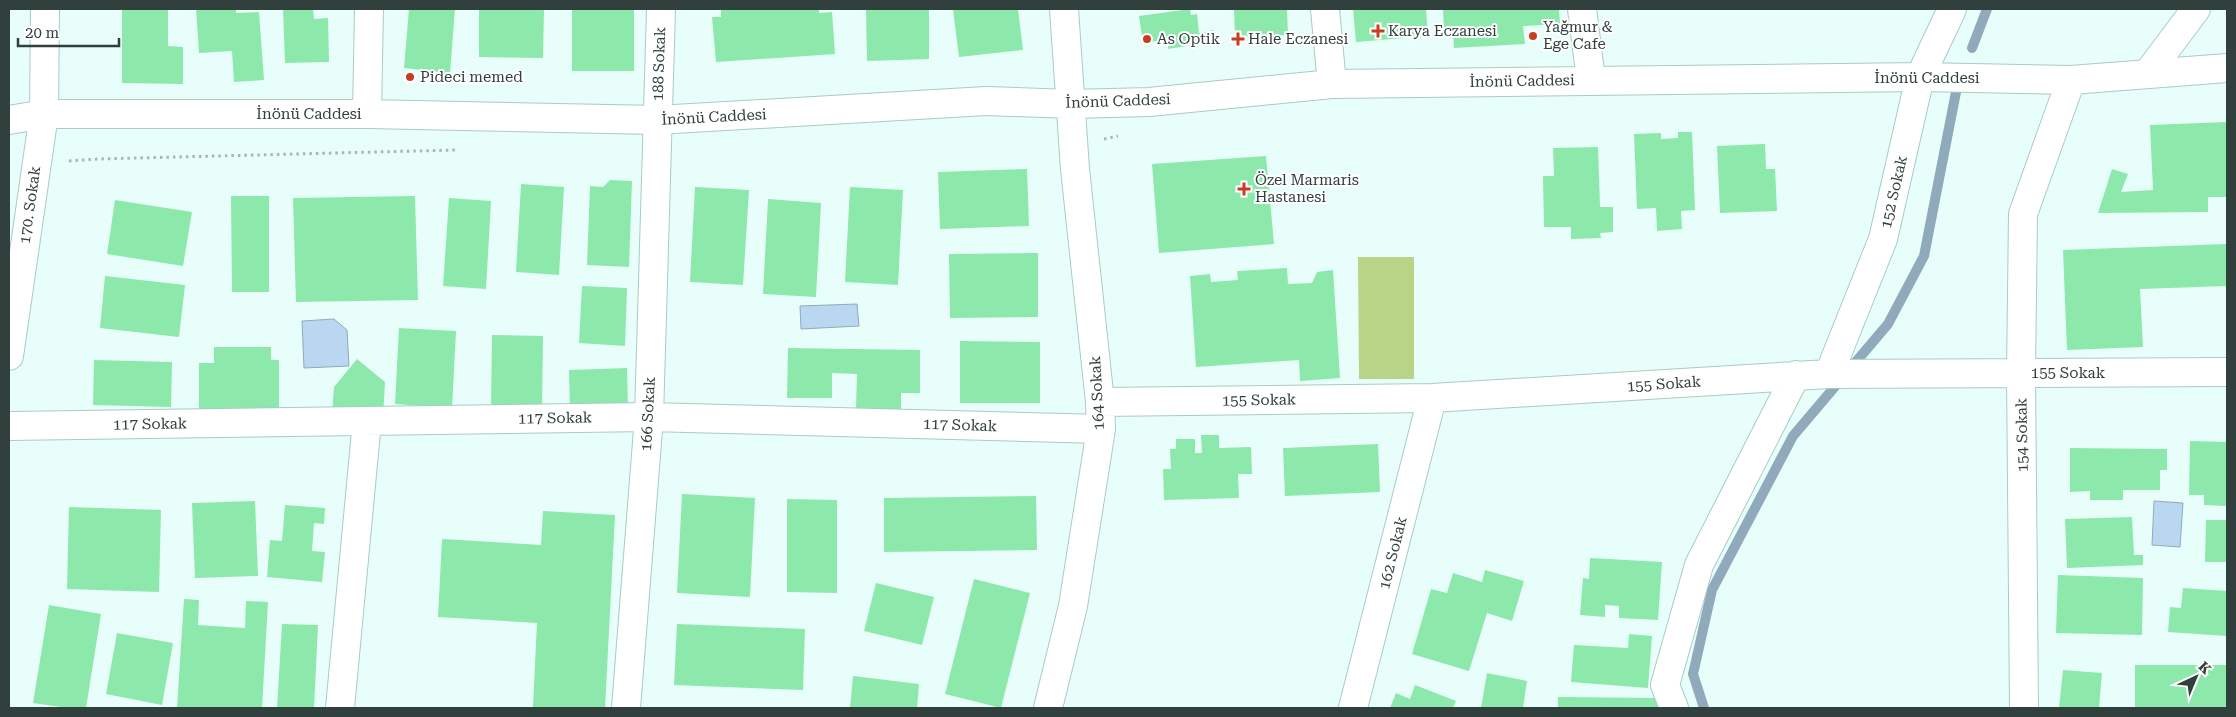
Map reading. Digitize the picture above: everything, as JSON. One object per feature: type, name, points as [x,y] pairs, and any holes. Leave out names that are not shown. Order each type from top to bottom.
[{"type":"street","name":"170. Sokak","points":[[9,356],[44,114],[45,9]]},
{"type":"street","points":[[367,114],[369,9]]},
{"type":"street","name":"188 Sokak","points":[[657,120],[662,9]]},
{"type":"street","name":"164 Sokak","points":[[1048,708],[1073,606],[1101,429],[1100,402],[1074,169],[1064,9]]},
{"type":"street","points":[[1324,9],[1332,84]]},
{"type":"street","points":[[1582,9],[1591,80]]},
{"type":"street","name":"152 Sokak","points":[[1829,374],[1883,239],[1920,77],[1952,9]]},
{"type":"street","points":[[2148,73],[2196,9]]},
{"type":"street","name":"İnönü Caddesi","points":[[9,120],[44,114],[367,114],[657,120],[986,101],[1071,104],[1149,102],[1332,84],[1920,77],[2071,80],[2227,68]]},
{"type":"street","name":"154 Sokak","points":[[2024,708],[2021,373],[2023,214],[2071,80]]},
{"type":"street","name":"166 Sokak","points":[[626,708],[649,417],[657,120]]},
{"type":"street","name":"155 Sokak","points":[[1100,402],[1432,398],[1829,374],[2227,372]]},
{"type":"street","points":[[1674,708],[1665,686],[1699,566],[1796,376]]},
{"type":"street","name":"162 Sokak","points":[[1353,708],[1432,398]]},
{"type":"street","name":"117 Sokak","points":[[9,426],[649,417],[1101,429]]},
{"type":"street","points":[[340,708],[367,421]]},
{"type":"green space","points":[[1358,257],[1414,257],[1414,379],[1359,379]]},
{"type":"water","points":[[857,304],[859,326],[801,329],[800,306]]},
{"type":"water","points":[[334,319],[347,330],[349,366],[304,368],[302,321]]},
{"type":"water","points":[[2154,501],[2183,503],[2180,547],[2152,545]]},
{"type":"building","points":[[122,9],[168,9],[168,46],[183,47],[183,84],[122,83]]},
{"type":"building","points":[[196,9],[236,9],[236,13],[259,12],[264,80],[234,82],[232,51],[199,53]]},
{"type":"building","points":[[283,9],[313,9],[314,19],[328,18],[329,62],[285,63]]},
{"type":"building","points":[[409,9],[455,9],[450,73],[404,68]]},
{"type":"building","points":[[479,9],[544,9],[543,58],[479,57]]},
{"type":"building","points":[[572,9],[634,9],[634,71],[572,71]]},
{"type":"building","points":[[721,9],[819,9],[819,13],[832,12],[835,54],[716,62],[712,17],[721,17]]},
{"type":"building","points":[[866,9],[929,9],[929,59],[867,61]]},
{"type":"building","points":[[953,9],[1018,9],[1023,50],[959,57]]},
{"type":"building","points":[[1190,9],[1191,15],[1197,14],[1199,33],[1214,30],[1212,42],[1168,49],[1169,39],[1143,43],[1139,16]]},
{"type":"building","points":[[1234,9],[1287,9],[1288,35],[1235,37]]},
{"type":"building","points":[[1353,9],[1426,9],[1428,36],[1356,42]]},
{"type":"building","points":[[1443,9],[1559,9],[1560,24],[1523,26],[1525,44],[1454,48],[1453,31],[1444,31]]},
{"type":"building","points":[[2227,122],[2227,197],[2208,197],[2208,212],[2098,213],[2112,169],[2128,174],[2121,192],[2153,190],[2150,125]]},
{"type":"building","points":[[1678,132],[1692,132],[1695,210],[1681,211],[1682,229],[1657,231],[1656,208],[1637,209],[1634,134],[1661,133],[1661,139],[1678,138]]},
{"type":"building","points":[[1765,144],[1766,169],[1775,169],[1777,211],[1720,213],[1717,146]]},
{"type":"building","points":[[1598,147],[1600,207],[1613,207],[1613,232],[1600,233],[1601,238],[1571,239],[1571,227],[1544,227],[1543,176],[1554,176],[1553,148]]},
{"type":"building","points":[[1266,156],[1274,244],[1159,253],[1152,164]]},
{"type":"building","points":[[1027,169],[1029,226],[940,229],[938,172]]},
{"type":"building","points":[[610,180],[632,181],[629,267],[587,265],[590,186],[603,187]]},
{"type":"building","points":[[521,184],[564,187],[559,275],[516,272]]},
{"type":"building","points":[[695,187],[749,190],[743,285],[690,282]]},
{"type":"building","points":[[850,187],[903,190],[898,285],[845,282]]},
{"type":"building","points":[[231,196],[269,196],[269,292],[232,292]]},
{"type":"building","points":[[415,196],[418,300],[296,302],[293,198]]},
{"type":"building","points":[[449,198],[491,201],[486,289],[443,286]]},
{"type":"building","points":[[768,199],[821,203],[816,297],[763,294]]},
{"type":"building","points":[[115,200],[192,212],[183,266],[107,254]]},
{"type":"building","points":[[2227,244],[2227,286],[2140,289],[2143,347],[2067,350],[2063,250]]},
{"type":"building","points":[[1038,253],[1038,317],[950,318],[949,254]]},
{"type":"building","points":[[1287,268],[1288,284],[1312,283],[1317,272],[1333,270],[1340,378],[1300,381],[1299,360],[1196,367],[1190,276],[1210,274],[1211,282],[1238,280],[1237,271]]},
{"type":"building","points":[[105,276],[185,285],[179,337],[100,328]]},
{"type":"building","points":[[582,286],[627,288],[625,346],[579,343]]},
{"type":"building","points":[[399,328],[456,331],[452,408],[395,404]]},
{"type":"building","points":[[492,335],[543,336],[542,410],[491,409]]},
{"type":"building","points":[[960,341],[1040,342],[1040,403],[960,403]]},
{"type":"building","points":[[214,347],[271,347],[271,360],[279,360],[279,412],[199,412],[199,363],[214,363]]},
{"type":"building","points":[[788,348],[920,350],[920,393],[901,393],[901,410],[856,409],[857,374],[832,373],[832,398],[787,398]]},
{"type":"building","points":[[357,359],[385,382],[383,417],[332,415],[334,387]]},
{"type":"building","points":[[94,360],[172,362],[171,407],[93,405]]},
{"type":"building","points":[[627,368],[628,407],[570,409],[569,370]]},
{"type":"building","points":[[1201,435],[1219,435],[1219,448],[1251,447],[1252,474],[1238,474],[1239,498],[1164,500],[1163,469],[1171,469],[1170,449],[1176,449],[1176,439],[1195,439],[1195,453],[1202,453]]},
{"type":"building","points":[[2190,441],[2227,442],[2227,506],[2204,505],[2204,495],[2189,495]]},
{"type":"building","points":[[1378,444],[1380,492],[1285,496],[1283,448]]},
{"type":"building","points":[[2070,448],[2167,449],[2167,470],[2160,470],[2160,490],[2123,490],[2123,500],[2090,500],[2090,491],[2070,492]]},
{"type":"building","points":[[682,494],[755,498],[750,597],[677,593]]},
{"type":"building","points":[[1036,496],[1037,550],[884,552],[884,498]]},
{"type":"building","points":[[787,499],[837,500],[837,593],[787,592]]},
{"type":"building","points":[[255,501],[258,576],[195,578],[192,503]]},
{"type":"building","points":[[285,505],[325,508],[324,524],[314,523],[312,551],[325,552],[322,582],[267,577],[270,540],[282,541]]},
{"type":"building","points":[[69,507],[161,510],[159,592],[67,589]]},
{"type":"building","points":[[543,511],[615,515],[605,708],[533,707],[537,623],[438,617],[442,539],[541,545]]},
{"type":"building","points":[[2132,517],[2134,555],[2143,555],[2143,565],[2067,568],[2065,519]]},
{"type":"building","points":[[2206,520],[2227,520],[2227,562],[2205,562]]},
{"type":"building","points":[[1590,558],[1662,562],[1658,620],[1619,618],[1619,606],[1605,605],[1605,617],[1580,615],[1583,578],[1589,579]]},
{"type":"building","points":[[1485,570],[1524,581],[1512,621],[1487,613],[1469,671],[1412,654],[1431,589],[1447,593],[1453,573],[1482,582]]},
{"type":"building","points":[[2058,575],[2143,578],[2142,635],[2056,633]]},
{"type":"building","points":[[974,579],[1030,593],[1001,708],[945,694]]},
{"type":"building","points":[[876,583],[934,597],[922,645],[864,631]]},
{"type":"building","points":[[2183,588],[2227,591],[2227,636],[2168,632],[2170,607],[2181,608]]},
{"type":"building","points":[[184,599],[199,600],[198,625],[245,628],[246,601],[268,602],[262,708],[177,708]]},
{"type":"building","points":[[49,605],[101,614],[86,708],[68,708],[33,703]]},
{"type":"building","points":[[282,624],[318,625],[314,708],[277,708]]},
{"type":"building","points":[[677,624],[805,629],[803,690],[674,685]]},
{"type":"building","points":[[117,633],[173,643],[162,705],[106,694]]},
{"type":"building","points":[[1629,634],[1652,636],[1648,688],[1571,682],[1574,645],[1628,648]]},
{"type":"building","points":[[2135,665],[2227,665],[2227,708],[2135,708]]},
{"type":"building","points":[[2063,670],[2102,673],[2099,708],[2059,708]]},
{"type":"building","points":[[1487,673],[1527,681],[1523,708],[1481,708]]},
{"type":"building","points":[[853,676],[919,684],[917,708],[850,708]]},
{"type":"building","points":[[1415,685],[1456,701],[1453,708],[1390,708],[1396,693],[1410,699]]},
{"type":"building","points":[[1558,697],[1659,698],[1659,708],[1558,708]]},
{"type":"waterway","points":[[1972,48],[1987,9]]},
{"type":"waterway","points":[[1704,708],[1693,674],[1712,590],[1793,436],[1888,324],[1924,256],[1956,92]]},
{"type":"place","name":"Karya Eczanesi","points":[[1378,31]]},
{"type":"place","name":"Yağmur & Ege Cafe","points":[[1533,36]]},
{"type":"place","name":"As Optik","points":[[1147,39]]},
{"type":"place","name":"Hale Eczanesi","points":[[1238,39]]},
{"type":"place","name":"Pideci memed","points":[[410,77]]},
{"type":"place","name":"Özel Marmaris Hastanesi","points":[[1244,189]]}]
